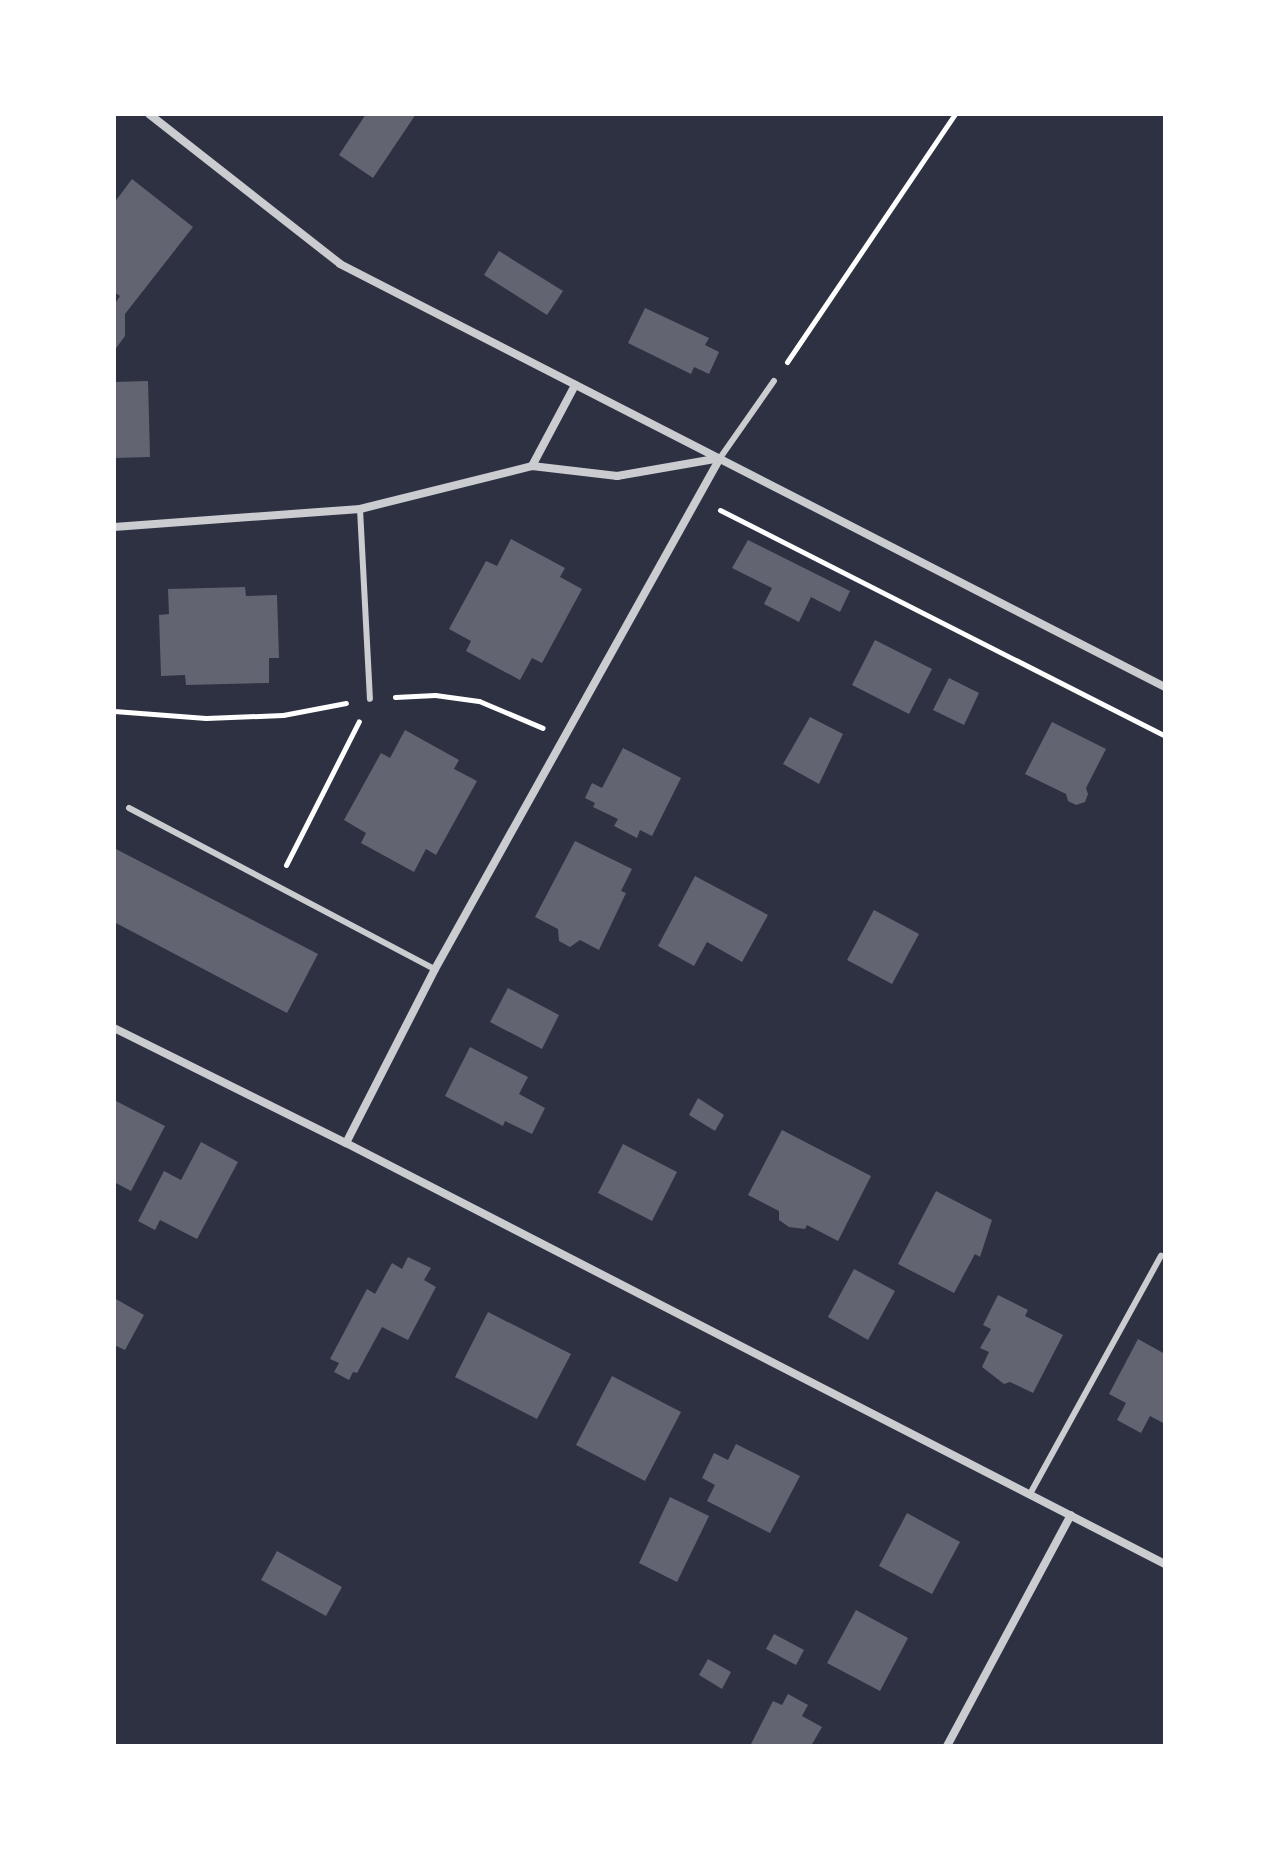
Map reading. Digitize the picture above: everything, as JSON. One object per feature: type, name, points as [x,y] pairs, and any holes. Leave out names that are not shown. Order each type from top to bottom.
[{"type":"street","points":[[149,114],[340,264],[1165,687]]},
{"type":"street","points":[[532,466],[575,385]]},
{"type":"street","points":[[114,527],[360,509],[532,466],[617,476],[720,458]]},
{"type":"street","points":[[346,1143],[435,969],[720,458]]},
{"type":"street","points":[[114,1028],[346,1143],[1165,1564]]},
{"type":"street","points":[[947,1746],[1071,1515]]},
{"type":"lane","points":[[720,458],[774,381]]},
{"type":"lane","points":[[360,509],[370,699]]},
{"type":"lane","points":[[129,808],[435,969]]},
{"type":"lane","points":[[1030,1494],[1161,1256]]},
{"type":"path","points":[[774,381],[955,114]]},
{"type":"path","points":[[698,499],[1165,736]]},
{"type":"path","points":[[114,711],[206,718],[268,715],[370,699],[435,695],[479,701],[517,714],[562,737]]},
{"type":"path","points":[[276,884],[370,699]]},
{"type":"building","points":[[366,114],[416,114],[373,178],[339,155]]},
{"type":"building","points":[[132,179],[193,227],[125,314],[125,336],[114,351],[114,305],[120,296],[114,292],[114,203]]},
{"type":"building","points":[[499,251],[563,291],[547,315],[484,275]]},
{"type":"building","points":[[645,308],[709,338],[705,345],[719,352],[709,374],[694,367],[691,374],[628,343]]},
{"type":"building","points":[[148,381],[150,457],[114,458],[114,382]]},
{"type":"building","points":[[511,539],[565,568],[560,577],[582,589],[542,663],[532,658],[520,680],[466,651],[471,641],[449,629],[486,561],[497,566]]},
{"type":"building","points":[[748,540],[850,591],[840,612],[811,597],[799,622],[764,604],[772,588],[732,568]]},
{"type":"building","points":[[245,587],[246,596],[277,595],[279,658],[269,658],[269,683],[186,685],[185,675],[161,676],[159,615],[169,614],[168,589]]},
{"type":"building","points":[[875,640],[932,669],[909,714],[852,685]]},
{"type":"building","points":[[949,678],[979,693],[964,725],[933,710]]},
{"type":"building","points":[[810,717],[843,734],[819,784],[783,764]]},
{"type":"building","points":[[1052,722],[1106,749],[1086,788],[1088,794],[1085,802],[1076,805],[1068,801],[1066,794],[1025,774]]},
{"type":"building","points":[[405,730],[459,760],[454,769],[477,781],[436,855],[426,849],[414,872],[361,843],[366,833],[344,820],[381,753],[390,758]]},
{"type":"building","points":[[623,748],[681,778],[652,836],[640,830],[637,838],[614,826],[618,819],[593,807],[595,803],[585,798],[592,783],[602,788]]},
{"type":"building","points":[[575,841],[632,869],[621,891],[626,893],[599,950],[580,940],[570,947],[559,941],[558,929],[535,917]]},
{"type":"building","points":[[114,848],[318,954],[287,1013],[114,922]]},
{"type":"building","points":[[695,876],[768,915],[742,962],[707,942],[694,966],[658,946]]},
{"type":"building","points":[[874,910],[919,934],[892,984],[847,960]]},
{"type":"building","points":[[508,988],[559,1015],[542,1049],[490,1022]]},
{"type":"building","points":[[470,1047],[528,1077],[519,1094],[545,1108],[532,1134],[505,1121],[503,1126],[445,1096]]},
{"type":"building","points":[[698,1098],[724,1115],[715,1131],[689,1115]]},
{"type":"building","points":[[114,1100],[165,1126],[131,1191],[114,1182]]},
{"type":"building","points":[[782,1130],[871,1176],[838,1241],[807,1225],[805,1229],[789,1227],[779,1220],[779,1211],[748,1195]]},
{"type":"building","points":[[201,1142],[238,1162],[197,1239],[160,1220],[155,1230],[138,1221],[164,1171],[181,1180]]},
{"type":"building","points":[[623,1144],[677,1172],[652,1221],[598,1193]]},
{"type":"building","points":[[936,1191],[992,1220],[980,1257],[975,1254],[954,1293],[898,1264]]},
{"type":"building","points":[[408,1257],[431,1268],[424,1280],[436,1287],[408,1340],[382,1327],[357,1373],[353,1372],[349,1380],[334,1372],[339,1363],[330,1359],[367,1289],[375,1294],[392,1263],[402,1269]]},
{"type":"building","points":[[854,1269],[895,1291],[868,1340],[828,1317]]},
{"type":"building","points":[[998,1295],[1028,1310],[1025,1316],[1063,1335],[1033,1393],[1010,1382],[1004,1384],[982,1367],[989,1352],[980,1348],[991,1329],[983,1325]]},
{"type":"building","points":[[114,1298],[144,1315],[125,1350],[114,1345]]},
{"type":"building","points":[[488,1312],[571,1354],[537,1419],[455,1377]]},
{"type":"building","points":[[1138,1339],[1165,1354],[1165,1424],[1150,1416],[1141,1433],[1117,1420],[1126,1403],[1109,1394]]},
{"type":"building","points":[[612,1376],[681,1412],[645,1481],[576,1445]]},
{"type":"building","points":[[736,1444],[800,1476],[770,1533],[707,1501],[715,1485],[702,1478],[714,1453],[728,1460]]},
{"type":"building","points":[[670,1497],[709,1516],[677,1582],[639,1563]]},
{"type":"building","points":[[907,1513],[960,1542],[932,1594],[879,1566]]},
{"type":"building","points":[[277,1551],[342,1587],[326,1616],[261,1580]]},
{"type":"building","points":[[856,1610],[908,1638],[880,1691],[827,1663]]},
{"type":"building","points":[[774,1634],[804,1650],[796,1665],[766,1649]]},
{"type":"building","points":[[708,1659],[731,1672],[722,1689],[699,1675]]},
{"type":"building","points":[[788,1694],[808,1705],[802,1716],[822,1727],[811,1746],[750,1746],[773,1701],[782,1705]]}]
